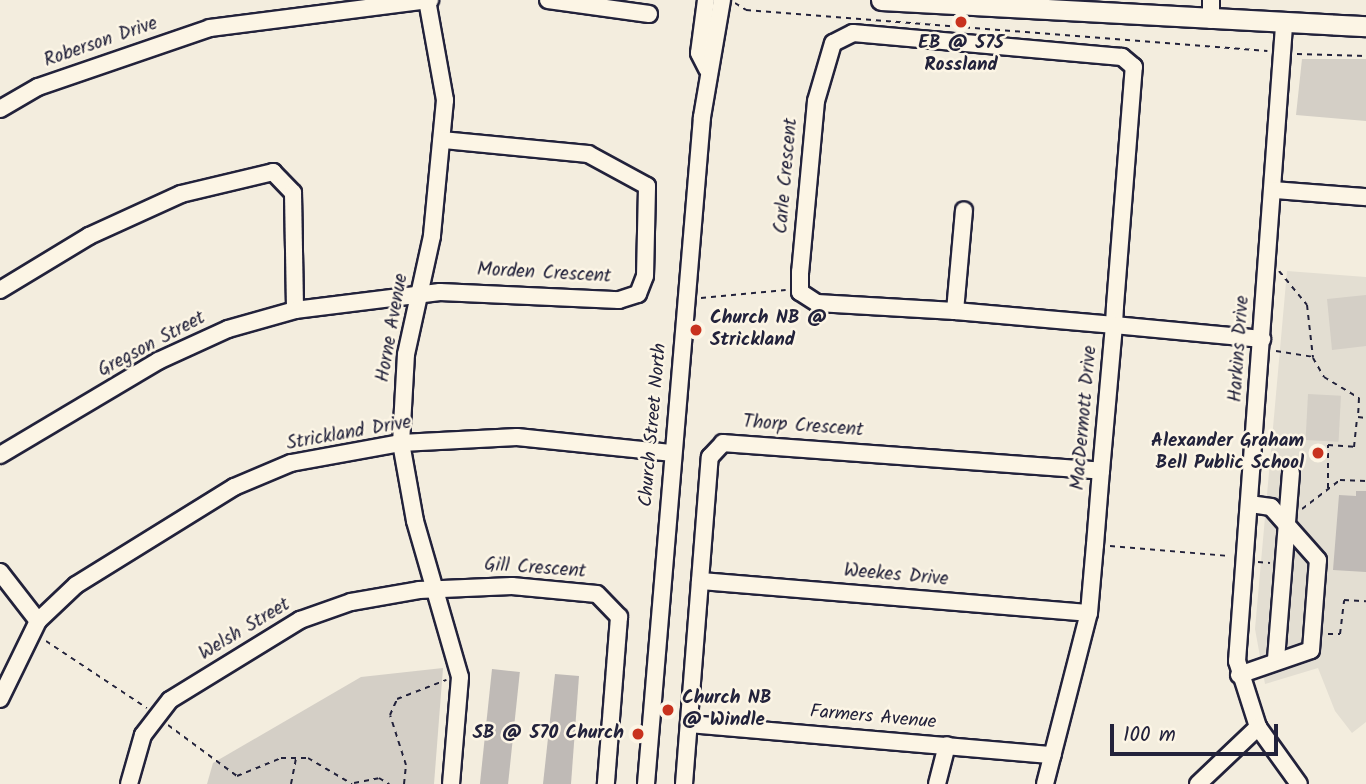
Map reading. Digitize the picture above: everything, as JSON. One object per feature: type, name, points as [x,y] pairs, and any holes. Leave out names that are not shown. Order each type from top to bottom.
[{"type":"main road","points":[[881,0],[973,8],[991,1],[1158,8],[1211,20],[1284,26],[1366,26]]},
{"type":"street","name":"Roberson Drive","points":[[0,109],[38,88],[210,28],[429,0]]},
{"type":"street","name":"Horne Avenue","points":[[429,0],[445,100],[442,140],[419,293],[406,354],[401,443],[415,521],[438,589],[460,677],[451,784]]},
{"type":"street","points":[[548,0],[649,14]]},
{"type":"street","name":"Church Street North","points":[[706,0],[699,53],[707,69]]},
{"type":"street","name":"Church Street North","points":[[646,784],[707,69],[722,0]]},
{"type":"street","points":[[1211,0],[1211,20]]},
{"type":"street","name":"Harkins Drive","points":[[1284,26],[1238,675],[1258,727],[1300,784]]},
{"type":"street","name":"Carle Crescent","points":[[800,292],[811,135],[833,43],[853,33],[1122,57]]},
{"type":"street","name":"MacDermott Drive","points":[[1045,784],[1089,613],[1134,66],[1122,57]]},
{"type":"street","name":"Morden Crescent","points":[[419,293],[619,300],[638,293],[645,275],[647,186],[587,154],[442,140]]},
{"type":"street","points":[[0,290],[89,236],[181,194],[273,172],[293,193],[295,310]]},
{"type":"street","points":[[1274,190],[1366,197]]},
{"type":"street","points":[[955,311],[964,210]]},
{"type":"street","points":[[800,292],[817,303],[955,311],[1262,339]]},
{"type":"street","name":"Gregson Street","points":[[0,455],[158,360],[228,329],[295,310],[419,293]]},
{"type":"street","name":"Strickland Drive","points":[[0,699],[38,621],[76,585],[234,487],[291,463],[401,443],[516,437],[673,453]]},
{"type":"street","name":"Thorp Crescent","points":[[684,784],[710,457],[723,443],[1101,471]]},
{"type":"street","points":[[1276,659],[1291,518],[1291,473]]},
{"type":"street","points":[[1238,675],[1276,659],[1311,650],[1318,560],[1291,518],[1271,507],[1249,504]]},
{"type":"street","points":[[0,572],[38,621]]},
{"type":"street","name":"Weekes Drive","points":[[700,581],[1089,613]]},
{"type":"street","name":"Gill Crescent","points":[[438,589],[512,586],[610,601],[620,617],[606,784]]},
{"type":"street","name":"Welsh Street","points":[[129,784],[143,735],[170,700],[300,620],[351,602],[438,589]]},
{"type":"street","name":"Farmers Avenue","points":[[689,724],[1053,755]]},
{"type":"street","points":[[1198,784],[1258,727]]},
{"type":"street","points":[[937,784],[947,745]]},
{"type":"path","points":[[743,4],[746,10],[1283,52],[1366,56]]},
{"type":"path","points":[[1267,261],[1307,305],[1313,358],[1324,377],[1359,398],[1354,447],[1328,445],[1328,488]]},
{"type":"path","points":[[700,298],[800,292]]},
{"type":"path","points":[[1276,351],[1313,358]]},
{"type":"path","points":[[1358,417],[1366,418]]},
{"type":"path","points":[[1291,518],[1340,480],[1366,481]]},
{"type":"path","points":[[1095,545],[1228,556]]},
{"type":"path","points":[[1326,635],[1340,634],[1344,600],[1366,601]]},
{"type":"path","points":[[46,641],[157,715],[237,776],[296,758],[330,766],[352,784],[368,778],[389,784]]},
{"type":"path","points":[[404,784],[405,765],[390,724],[393,707],[418,687],[447,680]]},
{"type":"path","points":[[291,784],[296,758]]},
{"type":"shaded area","points":[[1302,59],[1366,59],[1366,121],[1296,115]]},
{"type":"shaded area","name":"Alexander Graham Bell Public School","points":[[1287,271],[1366,277],[1366,722],[1352,733],[1335,711],[1318,668],[1265,684],[1255,629]]},
{"type":"shaded area","points":[[1366,295],[1366,346],[1332,350],[1327,299]]},
{"type":"shaded area","points":[[1308,394],[1341,396],[1339,442],[1306,440]]},
{"type":"shaded area","points":[[443,668],[434,784],[207,784],[213,763],[361,677]]},
{"type":"building","points":[[1356,491],[1366,491],[1366,572],[1333,570],[1339,495],[1356,496]]},
{"type":"building","points":[[492,669],[520,672],[508,784],[480,784]]},
{"type":"building","points":[[555,674],[579,676],[571,784],[543,784]]},
{"type":"place","name":"EB @ 575 Rossland","points":[[961,22]]},
{"type":"place","name":"Church NB @ Strickland","points":[[696,330]]},
{"type":"place","name":"Alexander Graham Bell Public School","points":[[1318,453]]},
{"type":"place","name":"Church NB @ Windle","points":[[668,710]]},
{"type":"place","name":"SB @ 570 Church","points":[[638,734]]}]
